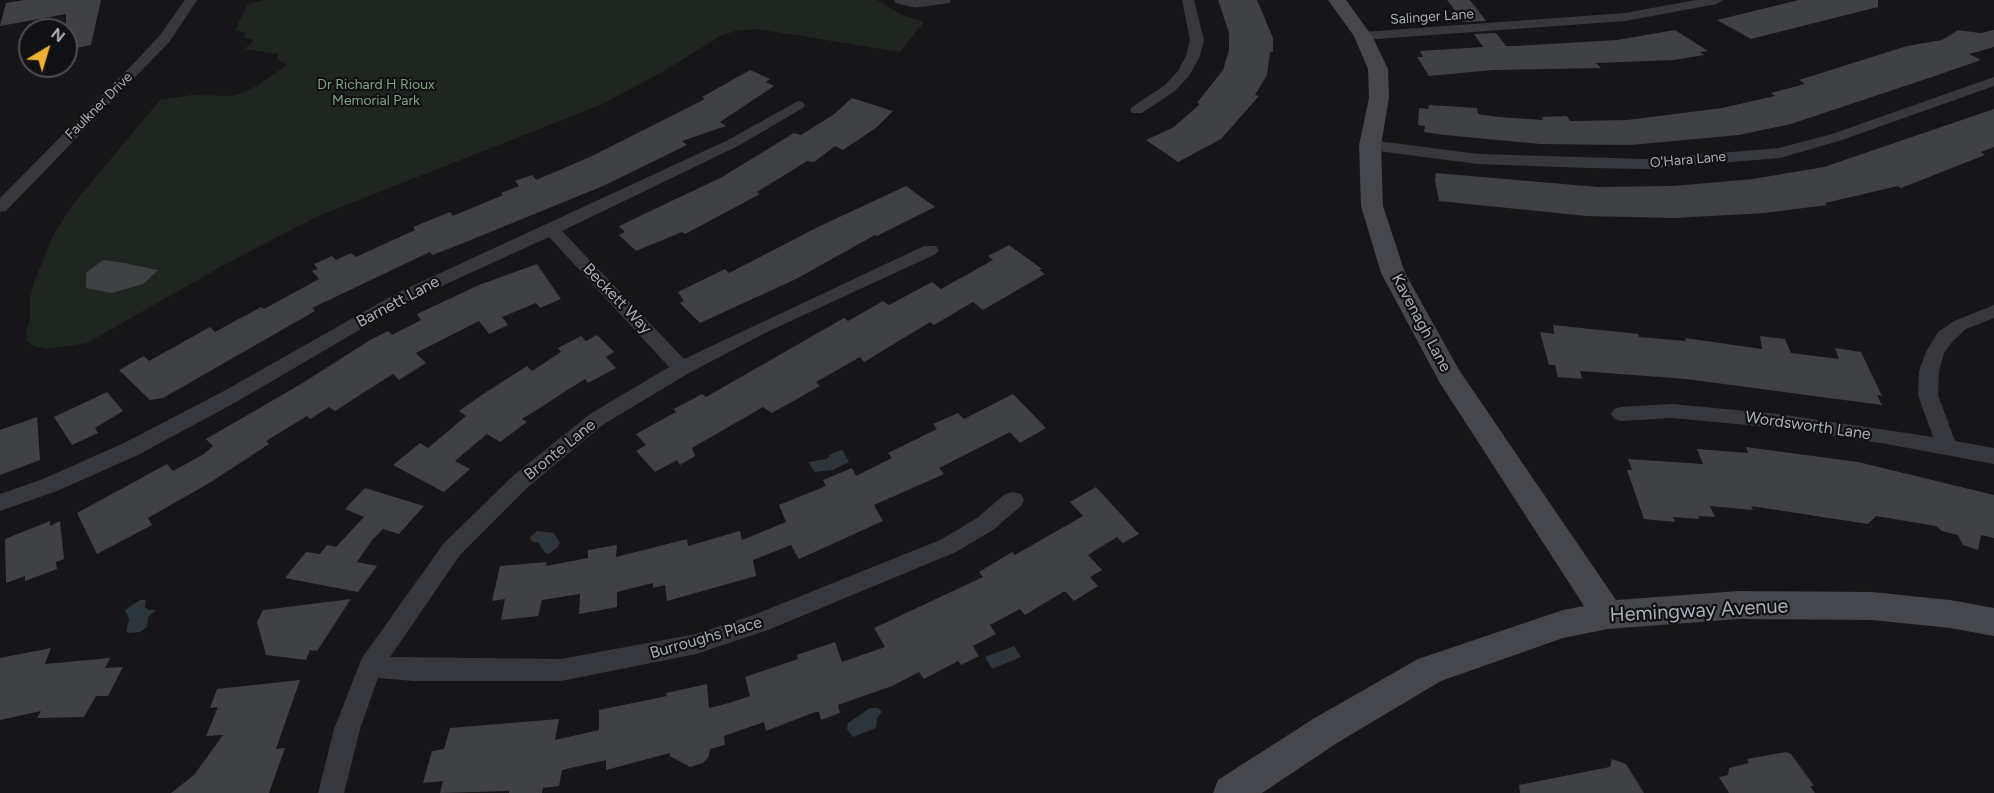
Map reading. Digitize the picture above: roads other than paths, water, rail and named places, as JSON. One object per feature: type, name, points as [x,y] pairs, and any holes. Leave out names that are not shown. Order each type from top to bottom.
[{"type":"main road","name":"Kavenagh Lane","points":[[1337,0],[1363,36],[1378,69],[1378,98],[1370,145],[1372,206],[1393,273],[1449,376],[1608,615]]},
{"type":"main road","name":"Hemingway Avenue","points":[[1231,793],[1325,731],[1430,670],[1563,624],[1608,615],[1739,605],[1872,606],[1950,614],[1994,622]]},
{"type":"street","name":"Faulkner Drive","points":[[2,202],[143,62],[165,38],[191,0]]},
{"type":"street","points":[[1137,110],[1170,88],[1185,73],[1193,56],[1197,40],[1188,0]]},
{"type":"street","name":"Salinger Lane","points":[[1363,36],[1625,17],[1718,0]]},
{"type":"street","name":"O'Hara Lane","points":[[1370,145],[1478,159],[1590,163],[1647,164],[1780,153],[1837,137],[1994,81]]},
{"type":"street","name":"Barnett Lane","points":[[0,503],[50,485],[131,449],[231,396],[403,297],[551,231],[733,143],[798,105]]},
{"type":"street","name":"Beckett Way","points":[[551,231],[682,368]]},
{"type":"street","name":"Bronte Lane","points":[[331,793],[346,729],[370,666],[445,559],[485,514],[580,432],[682,368],[763,327],[930,250]]},
{"type":"street","points":[[1947,447],[1928,394],[1929,371],[1935,352],[1944,337],[1960,325],[1994,311]]},
{"type":"street","name":"Wordsworth Lane","points":[[1621,414],[1672,411],[1724,415],[1947,447],[1994,456]]},
{"type":"street","name":"Burroughs Place","points":[[370,666],[414,670],[561,670],[696,644],[760,623],[948,546],[985,524],[1013,500]]},
{"type":"lane","points":[[898,0],[915,4],[947,0]]},
{"type":"park label","name":"Dr Richard H Rioux Memorial Park","points":[[376,94]]}]
